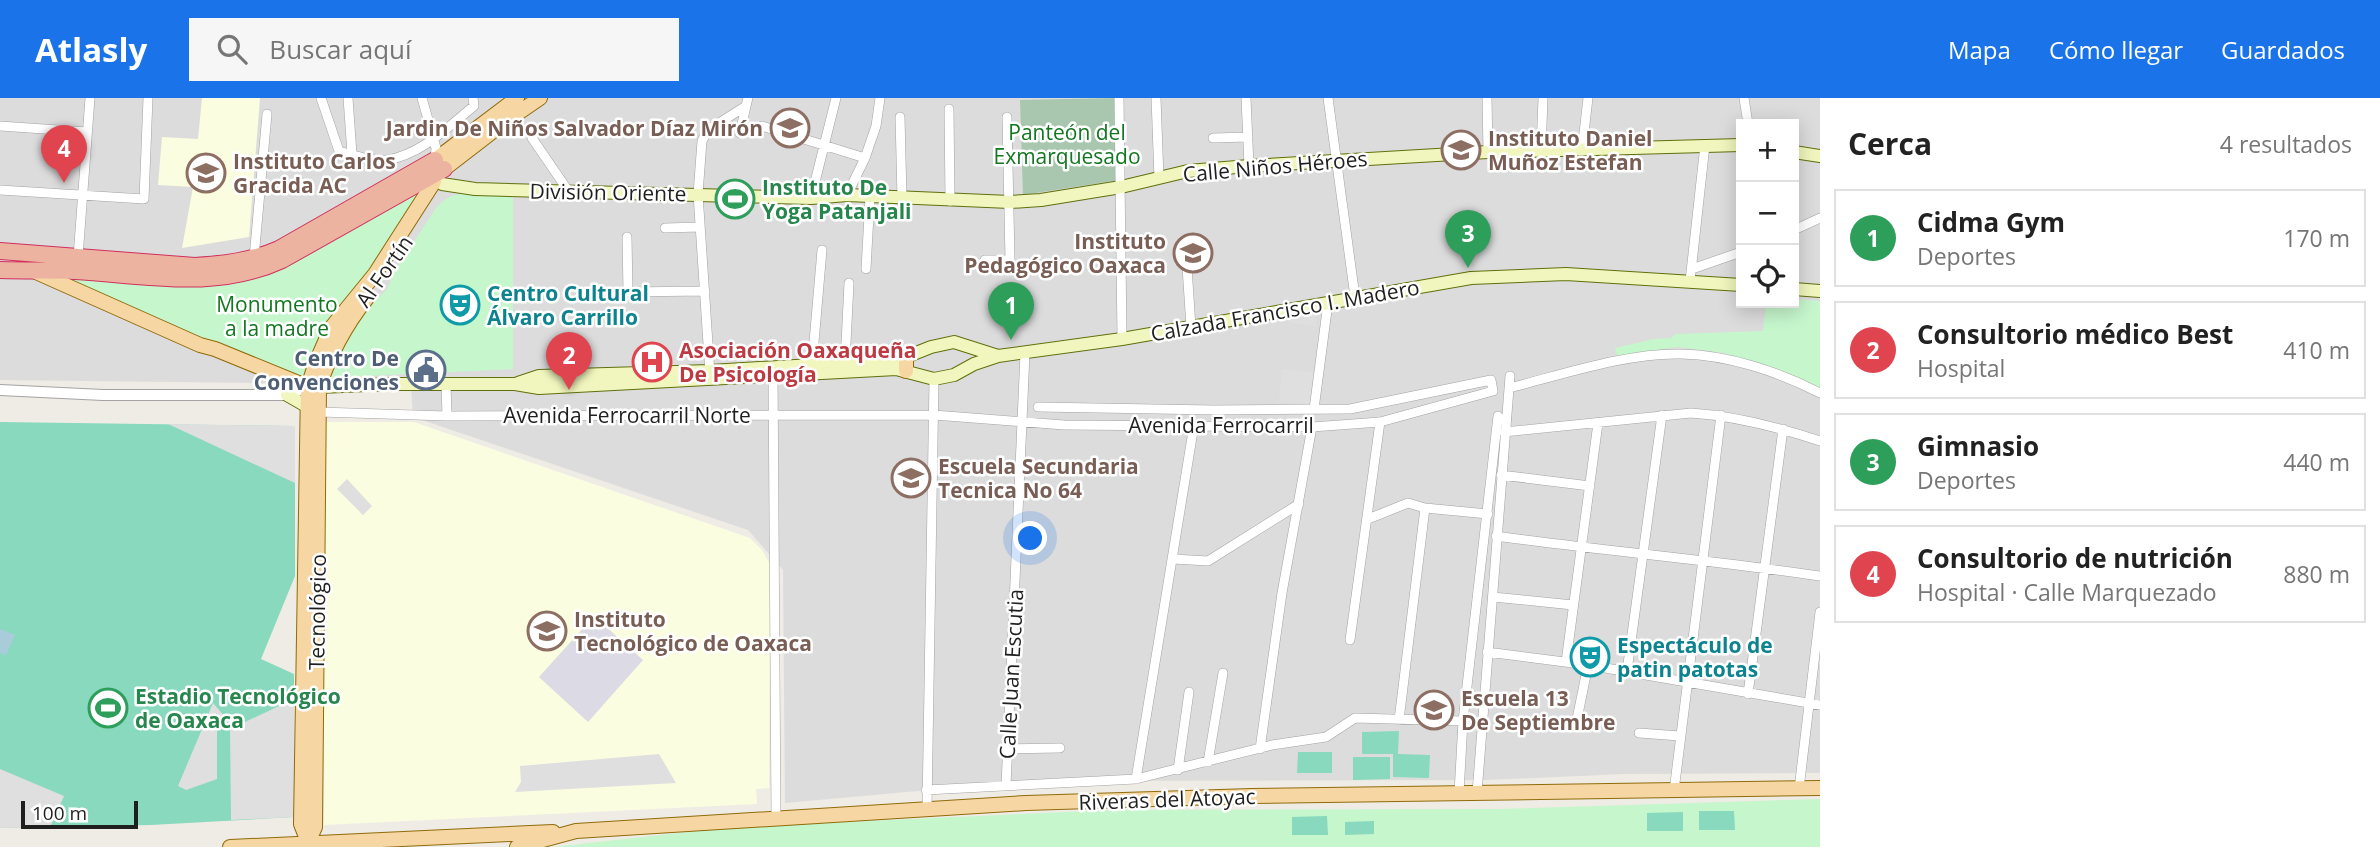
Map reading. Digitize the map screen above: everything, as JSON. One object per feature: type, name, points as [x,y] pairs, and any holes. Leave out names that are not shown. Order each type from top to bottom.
[{"type":"highway","points":[[0,251],[195,266],[226,264],[279,249],[406,177],[437,166]]},
{"type":"highway","points":[[0,270],[75,271],[177,280],[227,277],[282,260],[437,166]]},
{"type":"main road","points":[[437,166],[517,98]]},
{"type":"main road","points":[[437,166],[540,98]]},
{"type":"main road","name":"Calle Niños Héroes","points":[[811,198],[847,195],[1010,202],[1041,200],[1121,187],[1188,171],[1338,159],[1736,145]]},
{"type":"main road","points":[[1799,153],[1820,156]]},
{"type":"main road","name":"División Oriente","points":[[437,166],[475,189],[811,198]]},
{"type":"main road","name":"Al Fortín","points":[[314,387],[315,365],[331,328],[346,307],[366,287],[437,166]]},
{"type":"main road","name":"Calzada Francisco I. Madero","points":[[34,271],[200,345],[314,387],[514,384],[539,376],[710,375],[897,369],[931,347],[954,342],[998,356]]},
{"type":"main road","name":"Calzada Francisco I. Madero","points":[[773,372],[812,365],[845,363],[906,364],[934,379],[954,375],[974,364],[998,356],[1122,339],[1471,278],[1566,274],[1691,275],[1736,284]]},
{"type":"main road","points":[[1799,289],[1820,290]]},
{"type":"main road","name":"Tecnológico","points":[[308,844],[315,827],[309,710],[314,387]]},
{"type":"main road","points":[[287,395],[314,409]]},
{"type":"main road","name":"Riveras del Atoyac","points":[[517,847],[576,831],[776,817],[1144,799],[1820,789]]},
{"type":"main road","points":[[230,847],[576,831]]},
{"type":"street","points":[[78,257],[90,98]]},
{"type":"street","points":[[0,190],[144,199],[148,98]]},
{"type":"street","points":[[321,98],[338,151],[369,159],[387,160],[421,148],[437,166]]},
{"type":"street","points":[[348,98],[352,155]]},
{"type":"street","points":[[422,98],[437,166]]},
{"type":"street","points":[[811,198],[836,98]]},
{"type":"street","points":[[847,195],[866,158],[876,126],[880,98]]},
{"type":"street","points":[[1119,98],[1122,339]]},
{"type":"street","points":[[1156,98],[1159,178]]},
{"type":"street","points":[[1246,98],[1249,166]]},
{"type":"street","points":[[1328,98],[1355,297]]},
{"type":"street","points":[[1487,98],[1488,152]]},
{"type":"street","points":[[1541,151],[1543,98]]},
{"type":"street","points":[[1582,150],[1588,98]]},
{"type":"street","points":[[1744,98],[1747,119]]},
{"type":"street","points":[[437,166],[474,102]]},
{"type":"street","points":[[740,133],[747,102]]},
{"type":"street","points":[[710,375],[698,194],[702,141],[708,130],[747,102]]},
{"type":"street","points":[[949,109],[950,201]]},
{"type":"street","points":[[254,258],[267,114]]},
{"type":"street","points":[[900,117],[902,198]]},
{"type":"street","points":[[985,260],[1010,260],[1007,117]]},
{"type":"street","points":[[0,126],[87,132]]},
{"type":"street","points":[[762,126],[866,158]]},
{"type":"street","points":[[1213,138],[1248,136]]},
{"type":"street","points":[[532,138],[569,192]]},
{"type":"street","points":[[1691,275],[1704,145]]},
{"type":"street","name":"División Oriente","points":[[406,177],[437,166]]},
{"type":"street","points":[[866,269],[870,197]]},
{"type":"street","points":[[1799,228],[1820,218]]},
{"type":"street","points":[[665,228],[700,227]]},
{"type":"street","points":[[627,237],[628,302]]},
{"type":"street","points":[[812,365],[822,250]]},
{"type":"street","points":[[1186,252],[1191,327]]},
{"type":"street","points":[[1691,275],[1736,254]]},
{"type":"street","points":[[845,363],[849,283]]},
{"type":"street","points":[[628,292],[705,291]]},
{"type":"street","points":[[1038,407],[1314,409],[1328,303]]},
{"type":"street","name":"Calle Juan Escutia","points":[[1006,786],[1025,353]]},
{"type":"street","points":[[1509,388],[1618,361],[1680,354],[1716,357],[1763,369],[1820,393]]},
{"type":"street","points":[[773,372],[776,817]]},
{"type":"street","points":[[1477,793],[1510,376]]},
{"type":"street","points":[[927,809],[934,379]]},
{"type":"street","name":"Avenida Ferrocarril","points":[[934,415],[1064,425],[1312,427],[1380,422],[1493,391],[1491,380],[1350,409],[1314,409]]},
{"type":"street","points":[[446,384],[447,416]]},
{"type":"street","points":[[0,390],[103,395],[287,395],[314,387]]},
{"type":"street","name":"Avenida Ferrocarril Norte","points":[[314,409],[447,416],[934,415]]},
{"type":"street","points":[[1504,432],[1691,413],[1721,415],[1820,440]]},
{"type":"street","points":[[1627,671],[1662,415]]},
{"type":"street","points":[[1674,791],[1721,415]]},
{"type":"street","points":[[1459,793],[1463,721],[1498,416]]},
{"type":"street","points":[[1350,640],[1380,422]]},
{"type":"street","points":[[1566,662],[1598,423]]},
{"type":"street","points":[[1136,779],[1194,425]]},
{"type":"street","points":[[1259,749],[1282,593],[1312,427]]},
{"type":"street","points":[[1748,694],[1783,429]]},
{"type":"street","points":[[1501,475],[1590,486]]},
{"type":"street","points":[[1368,519],[1408,503],[1425,508],[1488,514]]},
{"type":"street","points":[[1173,559],[1208,562],[1299,504]]},
{"type":"street","points":[[1399,720],[1425,508]]},
{"type":"street","points":[[1496,536],[1820,576]]},
{"type":"street","points":[[1493,597],[1573,605]]},
{"type":"street","points":[[1799,789],[1820,612]]},
{"type":"street","points":[[1488,652],[1627,671],[1820,705]]},
{"type":"street","points":[[1576,724],[1588,665]]},
{"type":"street","points":[[1208,762],[1223,673]]},
{"type":"street","points":[[1178,770],[1189,692]]},
{"type":"street","points":[[926,790],[1136,779],[1259,749],[1326,737],[1355,718],[1463,721]]},
{"type":"street","points":[[1639,733],[1680,736]]},
{"type":"street","points":[[1007,749],[1060,748]]},
{"type":"shaded area","points":[[0,98],[1820,98],[1820,773],[1624,774],[1487,780],[1028,781],[785,803],[783,570],[748,530],[413,417],[411,385],[0,380]]},
{"type":"shaded area","name":"Instituto Carlos Gracida AC","points":[[202,98],[260,98],[249,237],[182,248],[193,187],[158,185],[162,137],[198,139]]},
{"type":"shaded area","points":[[1316,313],[1316,327],[1290,322],[1289,318]]},
{"type":"shaded area","points":[[1282,369],[1317,373],[1313,404],[1279,402]]},
{"type":"shaded area","name":"Instituto Tecnológico de Oaxaca","points":[[323,422],[414,422],[750,538],[762,550],[770,564],[769,788],[756,789],[757,804],[324,825]]},
{"type":"shaded area","points":[[168,424],[295,426],[295,483]]},
{"type":"shaded area","points":[[347,479],[372,506],[363,515],[337,489]]},
{"type":"shaded area","points":[[594,616],[643,660],[588,722],[539,677]]},
{"type":"shaded area","points":[[294,699],[294,817],[231,820],[230,729]]},
{"type":"shaded area","points":[[213,703],[226,718],[217,729],[217,779],[186,790],[178,786]]},
{"type":"shaded area","points":[[659,754],[676,783],[515,792],[521,782],[520,766]]},
{"type":"shaded area","points":[[0,769],[64,796],[50,827],[0,828]]},
{"type":"green space","name":"Panteón del Exmarquesado","points":[[1117,98],[1119,180],[1023,195],[1020,100]]},
{"type":"green space","name":"Monumento a la madre","points":[[424,186],[373,273],[320,335],[303,377],[209,344],[60,276],[178,282]]},
{"type":"green space","points":[[468,192],[513,194],[513,369],[326,378],[351,325],[388,288],[394,272],[438,205],[451,196]]},
{"type":"green space","points":[[1799,299],[1820,301],[1820,389],[1725,353],[1677,347],[1617,356],[1615,348],[1671,338],[1676,334],[1763,331],[1765,308],[1799,308]]},
{"type":"green space","points":[[0,422],[295,426],[295,576],[261,659],[294,674],[294,817],[151,825],[0,828]]},
{"type":"green space","points":[[1399,731],[1398,754],[1430,755],[1429,778],[1393,777],[1393,754],[1362,754],[1362,732]]},
{"type":"green space","points":[[1298,752],[1332,752],[1332,773],[1297,773]]},
{"type":"green space","points":[[1353,757],[1390,757],[1390,779],[1353,780]]},
{"type":"green space","points":[[1820,799],[1820,847],[552,847],[733,827],[1113,810],[1498,809]]},
{"type":"green space","points":[[1699,811],[1734,811],[1735,830],[1699,830]]},
{"type":"green space","points":[[1683,812],[1683,831],[1647,831],[1647,813]]},
{"type":"green space","points":[[1327,816],[1328,835],[1292,835],[1292,817]]},
{"type":"green space","points":[[1374,821],[1374,834],[1345,835],[1345,822]]},
{"type":"water","points":[[0,629],[15,635],[6,655],[0,653]]},
{"type":"place","name":"Jardin De Niños Salvador Díaz Mirón","points":[[790,128]]},
{"type":"place","name":"Instituto Daniel Muñoz Estefan","points":[[1461,150]]},
{"type":"place","name":"Instituto Carlos Gracida AC","points":[[206,173]]},
{"type":"place","name":"Consultorio de nutrición","points":[[64,183]]},
{"type":"place","name":"Instituto De Yoga Patanjali","points":[[735,199]]},
{"type":"place","name":"Instituto Pedagógico Oaxaca","points":[[1193,253]]},
{"type":"place","name":"Gimnasio","points":[[1468,268]]},
{"type":"place","name":"Centro Cultural Álvaro Carrillo","points":[[460,305]]},
{"type":"place","name":"Cidma Gym","points":[[1011,340]]},
{"type":"place","name":"Asociación Oaxaqueña De Psicología","points":[[652,362]]},
{"type":"place","name":"Centro De Convenciones","points":[[426,370]]},
{"type":"place","name":"Consultorio médico Best","points":[[569,390]]},
{"type":"place","name":"Escuela Secundaria Tecnica No 64","points":[[911,478]]},
{"type":"place","name":"Instituto Tecnológico de Oaxaca","points":[[547,631]]},
{"type":"place","name":"Espectáculo de patin patotas","points":[[1590,657]]},
{"type":"place","name":"Estadio Tecnológico de Oaxaca","points":[[108,708]]},
{"type":"place","name":"Escuela 13 De Septiembre","points":[[1434,710]]}]
